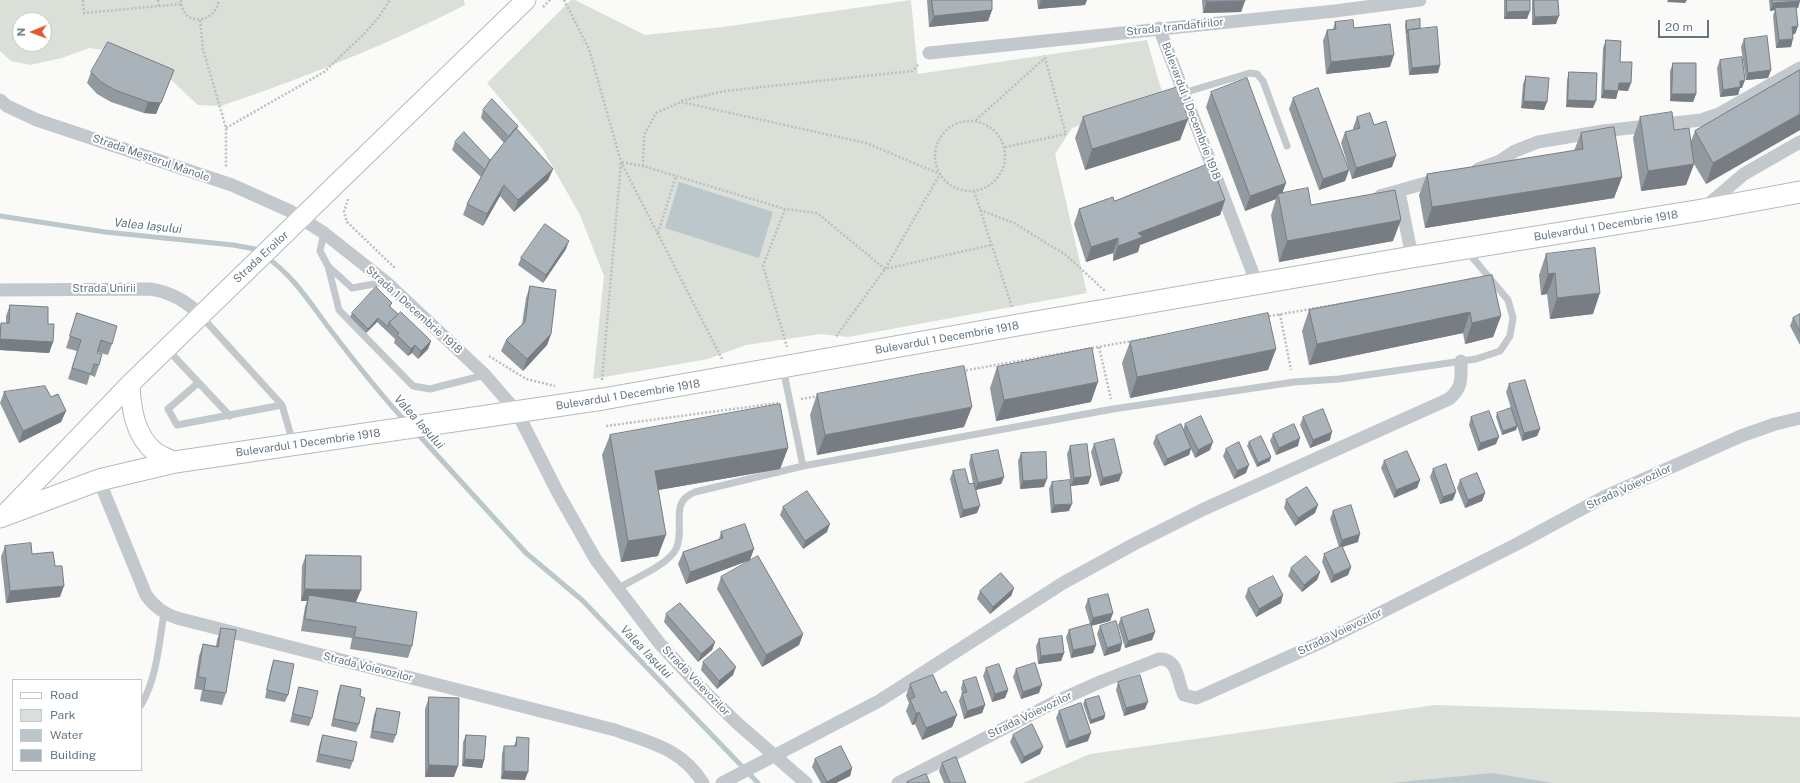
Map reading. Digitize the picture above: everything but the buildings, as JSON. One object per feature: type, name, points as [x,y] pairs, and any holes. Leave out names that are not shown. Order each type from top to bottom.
[{"type":"main road","name":"Strada Eroilor","points":[[1,517],[130,384],[224,292],[532,6]]},
{"type":"main road","name":"Bulevardul 1 Decembrie 1918","points":[[1,517],[99,480],[175,462],[517,412],[783,368],[1412,257],[1702,210],[1800,192]]},
{"type":"main road","points":[[130,384],[133,418],[141,435],[156,452],[175,462]]},
{"type":"street","name":"Strada trandafirilor","points":[[929,53],[1159,28],[1335,11],[1420,0]]},
{"type":"street","name":"Bulevardul 1 Decembrie 1918","points":[[1159,28],[1257,284]]},
{"type":"street","points":[[1464,173],[1500,161],[1515,151],[1538,142],[1603,131],[1701,120],[1719,114],[1800,68]]},
{"type":"street","name":"Strada Meșterul Manole","points":[[0,100],[7,106],[37,120],[226,183],[302,218]]},
{"type":"street","points":[[1702,210],[1744,174],[1800,142]]},
{"type":"street","points":[[1369,199],[1399,192],[1451,176]]},
{"type":"street","points":[[1399,192],[1412,257]]},
{"type":"street","name":"Strada 1 Decembrie 1918","points":[[302,218],[324,233],[386,282],[485,375],[517,412]]},
{"type":"street","name":"Strada Unirii","points":[[0,290],[150,289],[174,295],[193,308],[201,316]]},
{"type":"street","points":[[727,780],[879,700],[1063,583],[1136,543],[1204,509],[1449,399],[1457,391],[1462,379],[1461,361]]},
{"type":"street","name":"Strada Voievozilor","points":[[517,412],[576,526],[596,560],[660,644],[687,673],[774,756],[806,783]]},
{"type":"street","name":"Strada Voievozilor","points":[[898,783],[1055,702],[1154,661],[1168,660],[1174,665],[1184,695],[1196,698],[1206,694],[1324,641],[1510,547],[1604,497],[1741,436],[1775,424],[1800,418]]},
{"type":"street","name":"Strada Voievozilor","points":[[99,480],[146,594],[154,606],[164,613],[184,620],[615,730],[664,748],[685,760],[703,783]]},
{"type":"lane","points":[[1183,93],[1250,73],[1257,74],[1263,81],[1287,146]]},
{"type":"lane","points":[[324,233],[320,251],[328,266],[339,310],[413,386],[430,389],[485,375]]},
{"type":"lane","points":[[617,588],[668,559],[675,550],[679,540],[680,503],[685,496],[803,466],[1113,409],[1294,382],[1339,379],[1476,359],[1500,351],[1510,336],[1512,318],[1508,300],[1465,249]]},
{"type":"lane","points":[[328,266],[352,288],[386,282]]},
{"type":"lane","points":[[201,316],[282,405],[294,445]]},
{"type":"lane","points":[[167,348],[230,416]]},
{"type":"lane","points":[[783,368],[803,466]]},
{"type":"lane","points":[[198,383],[168,409],[177,425],[282,405]]},
{"type":"lane","points":[[142,704],[147,696],[153,676],[164,613]]},
{"type":"path","points":[[83,0],[84,13],[181,4]]},
{"type":"path","points":[[158,0],[159,6]]},
{"type":"path","points":[[181,0],[185,13],[195,19],[200,20],[207,19],[214,14],[218,8],[220,0]]},
{"type":"path","points":[[226,128],[324,72],[364,34],[378,18],[390,0]]},
{"type":"path","points":[[532,6],[550,0]]},
{"type":"path","points":[[564,0],[589,50],[621,162],[726,366]]},
{"type":"path","points":[[200,20],[203,49],[226,128],[226,183]]},
{"type":"path","points":[[1005,147],[1066,134],[1040,41]]},
{"type":"path","points":[[643,166],[644,135],[656,113],[681,102],[725,92],[912,71],[929,53]]},
{"type":"path","points":[[975,120],[1045,58]]},
{"type":"path","points":[[681,102],[866,143],[940,174]]},
{"type":"path","points":[[964,120],[975,120],[986,123],[1001,137],[1005,147],[1006,158],[1003,169],[997,179],[989,186],[974,191],[956,189],[947,183],[935,164],[935,152],[938,141],[944,131],[953,124],[964,120]]},
{"type":"path","points":[[621,162],[643,166],[785,209],[817,213],[885,269]]},
{"type":"path","points":[[602,387],[621,162]]},
{"type":"path","points":[[832,342],[885,269],[940,174]]},
{"type":"path","points":[[658,233],[676,176]]},
{"type":"path","points":[[974,191],[1013,308]]},
{"type":"path","points":[[349,198],[344,212],[347,222],[398,271]]},
{"type":"path","points":[[785,209],[762,266],[787,347]]},
{"type":"path","points":[[980,210],[1014,223],[1066,255],[1106,292]]},
{"type":"path","points":[[885,269],[991,245]]},
{"type":"path","points":[[1280,314],[1294,382]]},
{"type":"path","points":[[1099,347],[1113,409]]},
{"type":"path","points":[[482,352],[526,379],[563,387]]},
{"type":"green space","points":[[0,0],[464,0],[465,5],[405,34],[344,60],[221,106],[198,105],[156,66],[120,52],[89,48],[62,58],[30,65],[11,61],[0,51]]},
{"type":"green space","points":[[571,0],[575,0],[645,35],[723,27],[911,0],[918,74],[1147,40],[1164,99],[1072,128],[1055,154],[1087,293],[848,337],[821,334],[746,345],[708,359],[593,379],[604,276],[580,215],[542,148],[487,83]]},
{"type":"green space","points":[[1435,705],[1800,717],[1800,783],[1023,783],[1090,754]]},
{"type":"water","points":[[679,182],[773,212],[759,258],[665,228]]},
{"type":"water","points":[[1493,773],[1553,783],[1391,783]]},
{"type":"waterway","name":"Valea Iașului","points":[[0,216],[105,232],[233,245],[255,249],[260,253]]},
{"type":"waterway","name":"Valea Iașului","points":[[266,257],[276,264],[293,281],[367,377],[407,423]]},
{"type":"waterway","name":"Valea Iașului","points":[[415,431],[526,553],[582,600],[758,783]]}]
